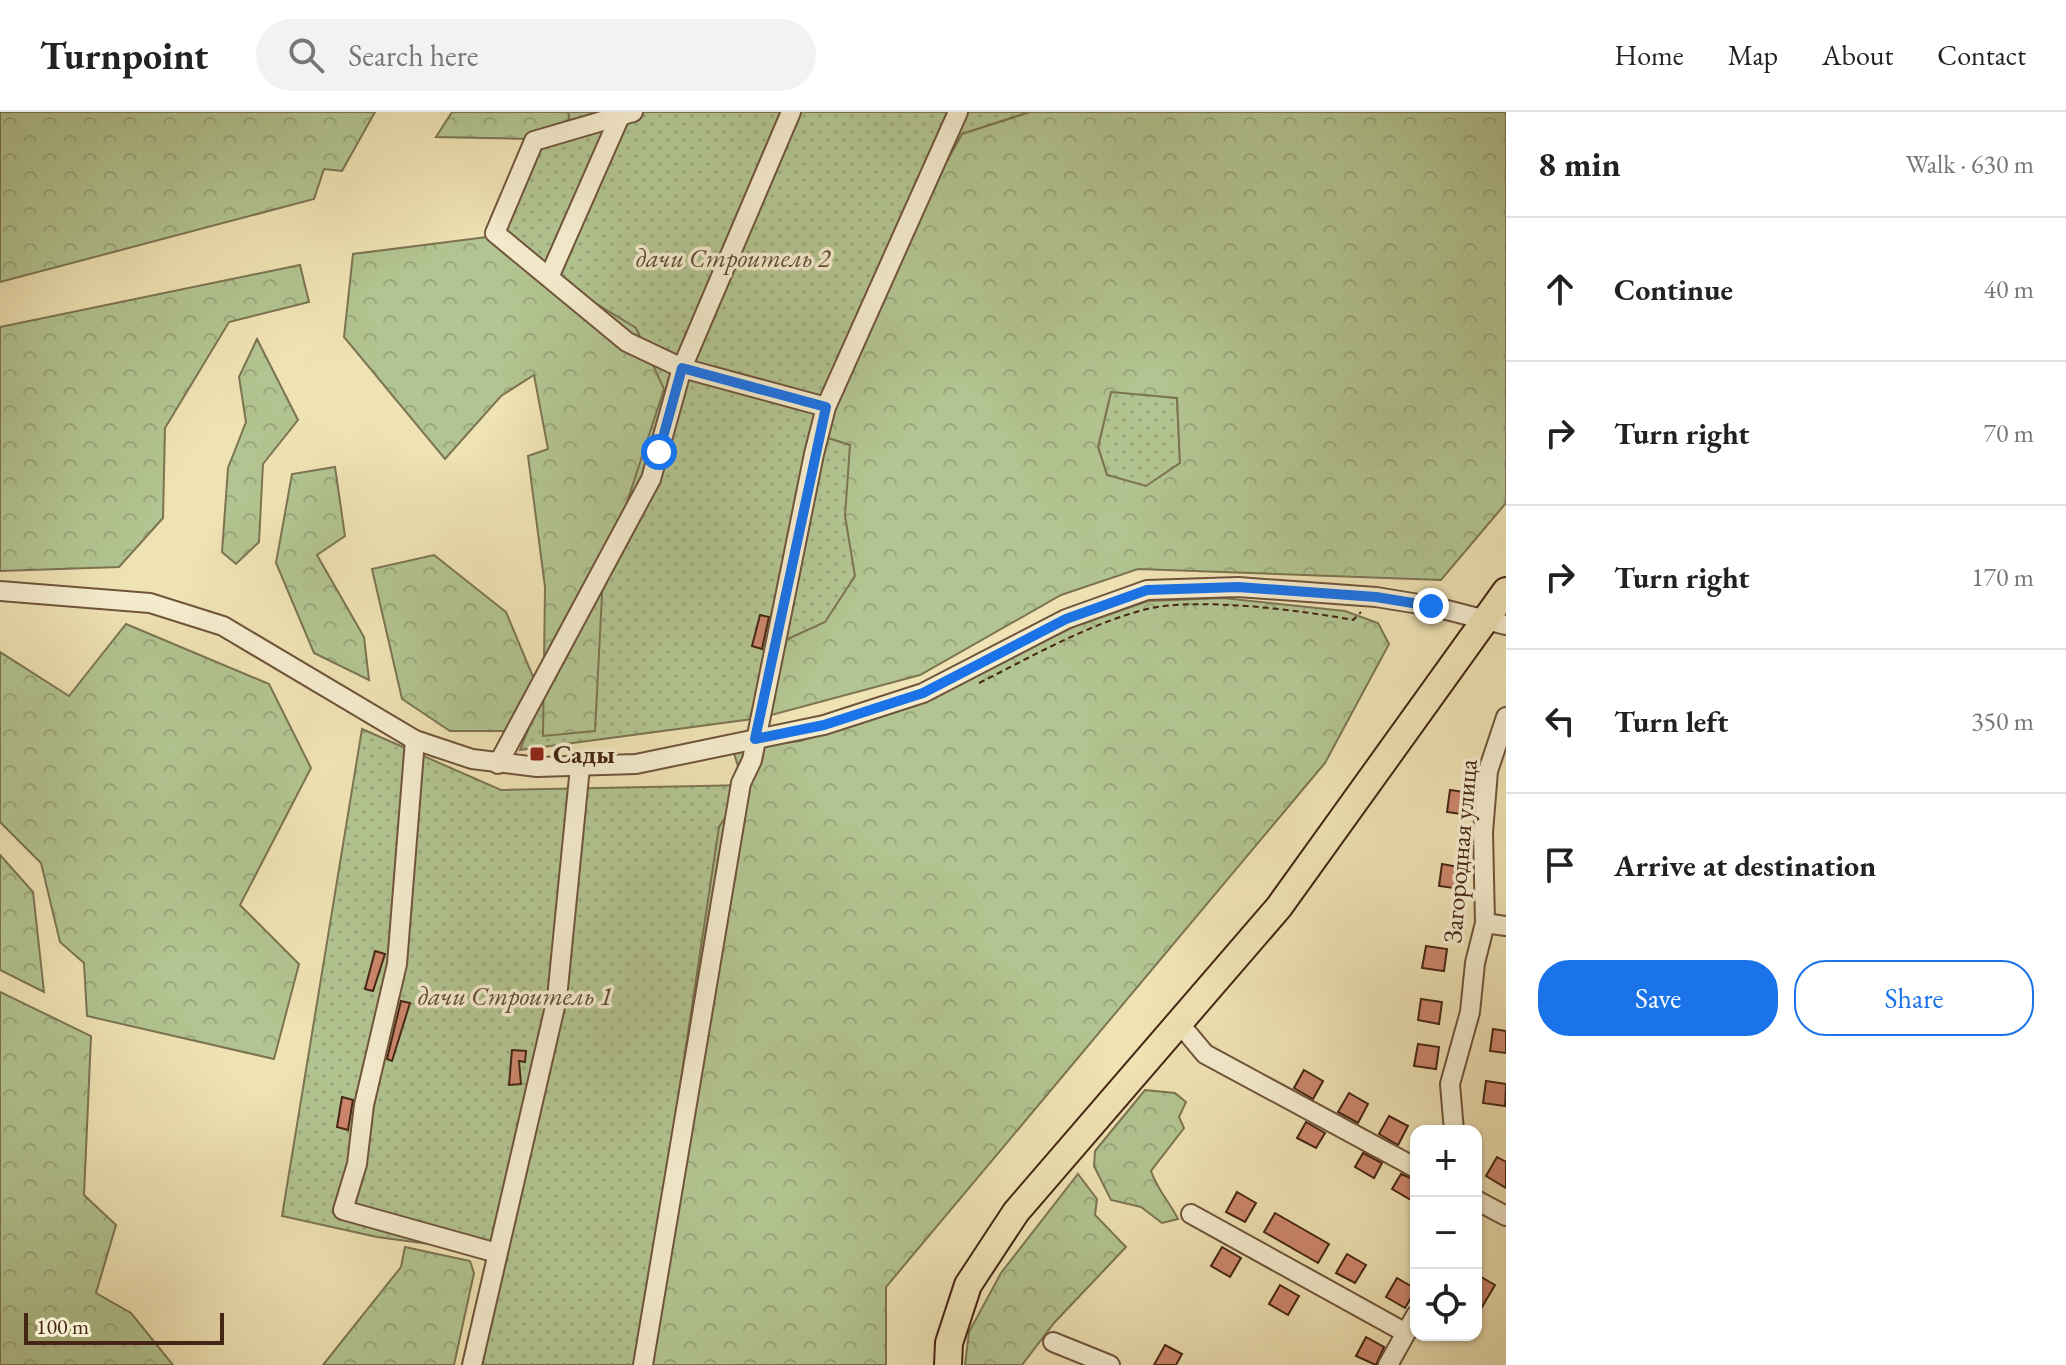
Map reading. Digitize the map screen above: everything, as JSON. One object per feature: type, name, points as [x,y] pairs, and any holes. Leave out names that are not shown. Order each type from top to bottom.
[{"type":"highway","points":[[948,1365],[949,1343],[968,1285],[1016,1212],[1279,907],[1500,628],[1506,591]]},
{"type":"street","points":[[498,764],[651,479],[682,368],[791,112]]},
{"type":"street","points":[[643,1365],[741,783],[752,760],[826,407],[958,112]]},
{"type":"street","points":[[550,275],[626,114]]},
{"type":"street","points":[[626,114],[534,141],[495,233],[505,244],[519,249],[627,342],[682,368],[826,407]]},
{"type":"street","points":[[0,591],[150,603],[223,626],[415,740],[498,764],[580,767],[636,764],[824,725],[923,693],[1066,619],[1147,590],[1238,587],[1376,597],[1500,628]]},
{"type":"street","name":"Загородная улица","points":[[1453,1125],[1450,1084],[1470,1012],[1475,963],[1485,923],[1483,832],[1488,771],[1505,726]]},
{"type":"street","points":[[415,740],[397,964],[364,1105],[357,1164],[343,1210],[497,1253]]},
{"type":"street","points":[[472,1365],[557,998],[580,767]]},
{"type":"street","points":[[1485,923],[1506,926]]},
{"type":"street","points":[[1179,1023],[1205,1054],[1410,1165]]},
{"type":"street","points":[[1482,1203],[1506,1216]]},
{"type":"street","points":[[1191,1214],[1406,1333]]},
{"type":"street","points":[[1388,1365],[1410,1326]]},
{"type":"street","points":[[1053,1342],[1110,1365]]},
{"type":"path","points":[[972,687],[1078,634],[1148,609],[1223,605],[1353,620],[1376,597]]},
{"type":"green space","points":[[0,112],[375,112],[342,171],[324,169],[314,199],[0,282]]},
{"type":"green space","points":[[452,112],[568,112],[570,123],[530,139],[436,137]]},
{"type":"green space","name":"дачи Строитель 2","points":[[568,112],[1030,112],[962,134],[872,594],[760,718],[520,750],[664,389],[487,237],[520,157],[570,123]]},
{"type":"green space","points":[[1030,112],[1506,112],[1506,503],[1441,580],[1138,569],[1061,595],[920,675],[760,718],[779,643],[825,622],[855,576],[845,516],[850,445],[819,435],[874,291],[962,134]],"holes":[[[1111,392],[1177,398],[1180,463],[1146,486],[1107,475],[1098,447]]]},
{"type":"green space","points":[[487,237],[636,328],[664,389],[603,576],[595,731],[543,736],[545,587],[528,456],[548,449],[534,375],[501,396],[445,459],[344,337],[353,254]]},
{"type":"green space","points":[[300,265],[309,302],[229,322],[165,428],[163,518],[119,567],[0,571],[0,327]]},
{"type":"green space","points":[[257,339],[298,420],[263,464],[259,542],[236,564],[222,552],[228,468],[246,422],[239,377]]},
{"type":"green space","points":[[1111,391],[1177,398],[1180,463],[1146,487],[1107,475],[1098,447]]},
{"type":"green space","points":[[335,467],[345,536],[317,555],[364,637],[369,680],[314,653],[276,563],[292,474]]},
{"type":"green space","points":[[434,555],[506,612],[534,679],[516,731],[450,731],[402,699],[372,569]]},
{"type":"green space","points":[[1223,598],[1345,611],[1378,623],[1389,644],[1325,763],[886,1287],[886,1365],[638,1365],[719,827],[745,789],[733,750],[800,741],[927,701],[1073,627],[1148,601]]},
{"type":"green space","points":[[126,624],[269,684],[311,768],[240,905],[299,964],[274,1059],[87,1016],[84,963],[60,942],[41,863],[0,822],[0,652],[69,696]]},
{"type":"green space","name":"дачи Строитель 1","points":[[362,729],[501,790],[749,785],[645,1365],[473,1365],[497,1253],[377,1237],[282,1216]]},
{"type":"green space","points":[[0,855],[33,892],[44,992],[0,970]]},
{"type":"green space","points":[[0,992],[91,1036],[84,1195],[116,1225],[96,1293],[131,1313],[173,1365],[0,1365]]},
{"type":"green space","points":[[1145,1090],[1175,1093],[1186,1102],[1179,1117],[1184,1128],[1151,1171],[1178,1219],[1162,1223],[1141,1207],[1111,1200],[1094,1166],[1095,1151]]},
{"type":"green space","points":[[1078,1174],[1097,1199],[1095,1215],[1126,1247],[1054,1323],[1022,1365],[965,1365],[969,1332],[1001,1273]]},
{"type":"green space","points":[[405,1247],[470,1261],[474,1273],[454,1365],[323,1365],[401,1267]]},
{"type":"building","points":[[760,615],[769,617],[762,649],[752,646]]},
{"type":"building","points":[[1450,790],[1472,793],[1468,815],[1447,812]]},
{"type":"building","points":[[1442,864],[1464,868],[1460,889],[1439,886]]},
{"type":"building","points":[[1426,946],[1447,949],[1444,971],[1422,968]]},
{"type":"building","points":[[375,951],[385,954],[373,991],[365,989]]},
{"type":"building","points":[[1421,999],[1442,1002],[1439,1024],[1418,1020]]},
{"type":"building","points":[[401,1001],[410,1003],[392,1061],[387,1059]]},
{"type":"building","points":[[1493,1029],[1506,1031],[1506,1053],[1490,1051]]},
{"type":"building","points":[[1418,1044],[1439,1047],[1436,1069],[1414,1066]]},
{"type":"building","points":[[512,1050],[526,1051],[525,1062],[519,1061],[521,1084],[509,1085]]},
{"type":"building","points":[[1304,1070],[1323,1081],[1313,1099],[1294,1088]]},
{"type":"building","points":[[1486,1081],[1506,1084],[1505,1106],[1483,1103]]},
{"type":"building","points":[[1349,1093],[1368,1104],[1358,1123],[1338,1112]]},
{"type":"building","points":[[342,1097],[353,1100],[348,1130],[337,1127]]},
{"type":"building","points":[[1389,1116],[1408,1126],[1398,1145],[1379,1134]]},
{"type":"building","points":[[1306,1122],[1325,1133],[1316,1148],[1297,1138]]},
{"type":"building","points":[[1363,1153],[1382,1163],[1374,1178],[1355,1167]]},
{"type":"building","points":[[1497,1157],[1506,1162],[1506,1188],[1486,1176]]},
{"type":"building","points":[[1401,1174],[1410,1178],[1410,1199],[1392,1189]]},
{"type":"building","points":[[1237,1192],[1256,1203],[1245,1222],[1226,1212]]},
{"type":"building","points":[[1275,1213],[1329,1244],[1318,1263],[1264,1232]]},
{"type":"building","points":[[1222,1247],[1241,1258],[1230,1277],[1211,1266]]},
{"type":"building","points":[[1347,1254],[1366,1265],[1355,1283],[1336,1273]]},
{"type":"building","points":[[1482,1277],[1495,1285],[1482,1307]]},
{"type":"building","points":[[1397,1278],[1410,1286],[1410,1299],[1405,1308],[1386,1297]]},
{"type":"building","points":[[1280,1285],[1299,1296],[1288,1315],[1269,1304]]},
{"type":"building","points":[[1366,1337],[1384,1347],[1376,1365],[1356,1356]]},
{"type":"building","points":[[1165,1345],[1182,1354],[1176,1365],[1154,1365]]},
{"type":"place","name":"Сады","points":[[537,754]]},
{"type":"route","points":[[659,452],[682,368],[826,407],[755,739],[824,725],[923,693],[1066,619],[1147,590],[1238,587],[1376,597],[1431,606]]}]
